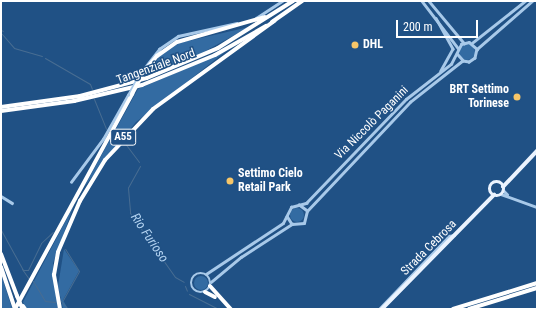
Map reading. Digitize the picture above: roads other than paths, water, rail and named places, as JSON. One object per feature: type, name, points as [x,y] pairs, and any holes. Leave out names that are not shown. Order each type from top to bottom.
[{"type":"highway","name":"Tangenziale Nord","points":[[1,107],[80,96],[147,78],[218,48],[293,1]]},
{"type":"highway","name":"Tangenziale Nord","points":[[1,111],[80,100],[142,85],[215,55],[274,21],[302,1]]},
{"type":"highway","name":"A55","points":[[20,308],[27,288],[141,74],[157,56],[177,42],[252,23],[283,8]]},
{"type":"highway","name":"A55","points":[[60,309],[54,275],[58,252],[80,201],[105,160],[153,109],[274,21]]},
{"type":"highway","points":[[1,254],[20,308]]},
{"type":"highway","points":[[1,267],[13,303],[20,308]]},
{"type":"highway","points":[[453,309],[537,283]]},
{"type":"highway","points":[[211,284],[230,309]]},
{"type":"highway","points":[[469,309],[537,288]]},
{"type":"highway","points":[[205,292],[230,309]]},
{"type":"main road","points":[[510,179],[492,184],[493,193],[502,190],[510,179],[537,151]]},
{"type":"main road","points":[[499,183],[502,190]]},
{"type":"main road","name":"Strada Cebrosa","points":[[381,309],[489,200],[493,193]]},
{"type":"street","points":[[141,74],[159,49],[178,36],[250,20],[282,1]]},
{"type":"street","points":[[422,1],[458,48]]},
{"type":"street","points":[[429,1],[464,43]]},
{"type":"street","points":[[525,1],[472,43],[464,43],[458,48],[457,54],[462,61],[472,61],[476,49],[532,1]]},
{"type":"street","points":[[436,18],[453,49],[441,72]]},
{"type":"street","points":[[472,43],[476,49]]},
{"type":"street","name":"Via Niccolò Paganini","points":[[298,205],[306,203],[406,99],[441,72],[457,54]]},
{"type":"street","name":"Via Niccolò Paganini","points":[[306,211],[410,102],[462,61]]},
{"type":"street","points":[[71,182],[103,139],[130,94]]},
{"type":"street","points":[[502,190],[507,195],[537,207]]},
{"type":"street","points":[[1,196],[12,203]]},
{"type":"street","points":[[298,205],[306,211],[304,223],[292,224],[241,257],[211,284],[205,292],[196,291],[192,282],[197,274],[206,274],[268,234],[287,216],[291,207],[298,205]]},
{"type":"street","points":[[287,216],[292,224]]},
{"type":"street","points":[[381,309],[425,260],[449,236],[455,235]]},
{"type":"street","points":[[424,265],[425,260]]},
{"type":"street","points":[[206,274],[211,284]]},
{"type":"waterway","name":"Rio Furioso","points":[[2,34],[14,48],[42,56]]},
{"type":"waterway","name":"Rio Furioso","points":[[45,58],[90,84],[92,89]]},
{"type":"waterway","name":"Rio Furioso","points":[[94,99],[106,129]]},
{"type":"waterway","name":"Rio Furioso","points":[[124,142],[139,162]]},
{"type":"waterway","name":"Rio Furioso","points":[[140,166],[128,188],[130,213],[175,277],[184,282]]},
{"type":"waterway","points":[[1,230],[23,270],[28,270],[41,243],[53,232]]},
{"type":"waterway","points":[[63,300],[79,271],[65,249]]},
{"type":"waterway","points":[[22,269],[29,279]]},
{"type":"waterway","points":[[33,281],[45,301],[55,302]]},
{"type":"waterway","name":"Rio Furioso","points":[[185,286],[187,291]]},
{"type":"waterway","name":"Rio Furioso","points":[[189,294],[218,309]]},
{"type":"waterway","points":[[61,301],[68,309]]},
{"type":"place","name":"DHL","points":[[355,45]]},
{"type":"place","name":"BRT Settimo Torinese","points":[[517,97]]},
{"type":"place","name":"Settimo Cielo Retail Park","points":[[230,181]]}]
